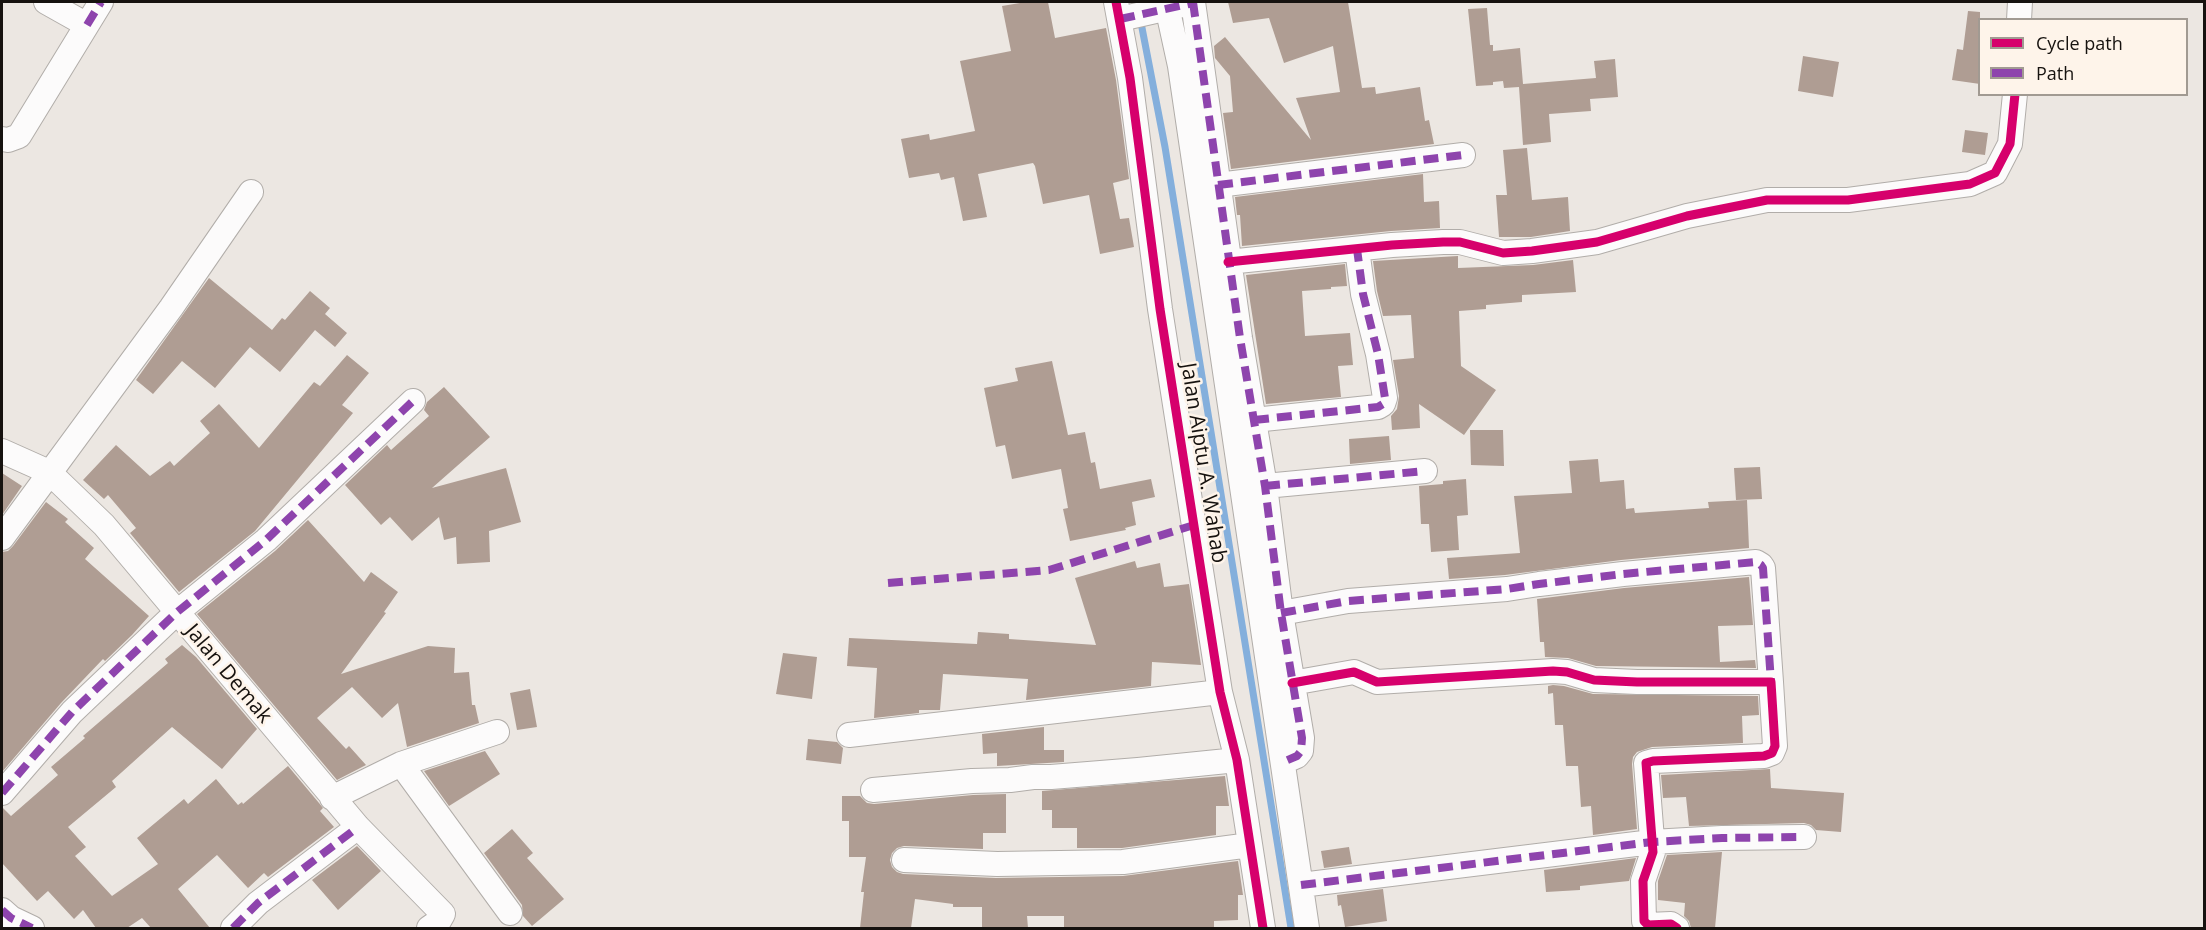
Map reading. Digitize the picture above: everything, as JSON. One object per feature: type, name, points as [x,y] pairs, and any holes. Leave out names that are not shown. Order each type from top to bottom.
[{"type":"street","points":[[46,2],[87,24]]},
{"type":"street","points":[[2,139],[8,140],[19,136],[101,2]]},
{"type":"street","points":[[1121,12],[1193,2],[1228,262],[1265,486],[1281,613],[1302,745],[1297,756],[1283,762]]},
{"type":"street","points":[[2019,18],[2020,2]]},
{"type":"street","points":[[1164,6],[1182,77],[1307,928]]},
{"type":"street","name":"Jalan Aiptu A. Wahab","points":[[1121,12],[1160,309],[1220,692],[1237,760],[1263,928]]},
{"type":"street","points":[[1228,262],[1453,242],[1503,254],[1532,251],[1597,242],[1687,216],[1767,200],[1807,198],[1848,200],[1970,184],[1995,173],[2010,144],[2014,96]]},
{"type":"street","points":[[1218,185],[1463,156]]},
{"type":"street","points":[[2,538],[171,308],[251,192]]},
{"type":"street","points":[[1254,420],[1378,407],[1383,404],[1385,398],[1378,354],[1363,294],[1357,249]]},
{"type":"street","points":[[2,793],[72,712],[176,613],[266,540],[413,401]]},
{"type":"street","name":"Jalan Demak","points":[[2,451],[49,472],[104,525],[436,921]]},
{"type":"street","points":[[1265,486],[1425,471]]},
{"type":"street","points":[[1281,613],[1348,601],[1507,590],[1539,584],[1756,562],[1761,565],[1775,746],[1772,753],[1764,756],[1646,763],[1653,856],[1643,881],[1644,921],[1648,925],[1671,924],[1677,928]]},
{"type":"street","points":[[1292,683],[1354,672],[1377,682],[1553,671],[1567,672],[1594,680],[1771,682]]},
{"type":"street","points":[[849,735],[1220,692]]},
{"type":"street","points":[[332,798],[400,764],[498,732]]},
{"type":"street","points":[[873,790],[1138,770],[1237,760]]},
{"type":"street","points":[[400,764],[510,913]]},
{"type":"street","points":[[233,928],[258,903],[358,827]]},
{"type":"street","points":[[1301,885],[1652,842],[1804,837]]},
{"type":"street","points":[[904,860],[997,864],[1123,862],[1250,845]]},
{"type":"street","points":[[2,910],[11,918],[32,928]]},
{"type":"building","points":[[1026,2],[1048,2],[1055,38],[1106,28],[1116,80],[1129,179],[1113,183],[1120,219],[1129,218],[1134,247],[1100,254],[1089,195],[1043,204],[1033,163],[978,174],[987,217],[963,221],[954,177],[941,180],[939,173],[909,178],[901,139],[929,134],[930,140],[975,131],[960,61],[1011,51],[1002,6]]},
{"type":"building","points":[[1228,2],[1348,2],[1362,88],[1375,87],[1376,94],[1420,87],[1425,121],[1429,120],[1434,144],[1231,169],[1223,113],[1233,112],[1230,76],[1215,58],[1214,46],[1225,37],[1311,140],[1296,98],[1340,92],[1333,46],[1284,63],[1269,18],[1233,23]]},
{"type":"building","points":[[1487,8],[1490,45],[1493,45],[1493,51],[1520,48],[1523,84],[1596,78],[1594,61],[1615,59],[1618,97],[1590,99],[1591,111],[1549,114],[1551,142],[1523,145],[1519,87],[1504,88],[1503,81],[1493,82],[1493,85],[1476,86],[1468,9]]},
{"type":"building","points":[[1968,11],[1980,12],[1980,18],[1978,18],[1978,84],[1952,80],[1957,49],[1963,50]]},
{"type":"building","points":[[1803,56],[1839,62],[1833,97],[1798,91]]},
{"type":"building","points":[[1965,130],[1988,133],[1985,155],[1962,152]]},
{"type":"building","points":[[1527,148],[1532,200],[1568,197],[1570,231],[1531,237],[1499,237],[1496,195],[1507,195],[1503,150]]},
{"type":"building","points":[[1423,174],[1424,202],[1439,201],[1440,228],[1242,246],[1240,215],[1237,215],[1235,197]]},
{"type":"building","points":[[1458,256],[1458,268],[1533,265],[1573,260],[1576,292],[1522,295],[1522,302],[1486,305],[1486,309],[1459,311],[1461,366],[1496,390],[1464,435],[1419,404],[1420,428],[1392,430],[1391,416],[1397,409],[1399,396],[1393,360],[1414,358],[1411,315],[1383,316],[1373,261]]},
{"type":"building","points":[[1345,264],[1347,286],[1302,291],[1305,336],[1350,333],[1353,365],[1338,366],[1341,397],[1266,404],[1246,275]]},
{"type":"building","points":[[209,278],[272,330],[282,318],[285,320],[310,291],[330,308],[325,314],[347,333],[335,347],[315,330],[280,372],[250,347],[215,388],[182,361],[153,394],[136,380]]},
{"type":"building","points":[[347,355],[369,373],[342,405],[353,413],[255,531],[179,592],[130,533],[136,528],[108,495],[104,499],[83,480],[116,445],[150,476],[170,461],[174,466],[210,433],[200,421],[219,404],[259,448],[314,382],[320,386]]},
{"type":"building","points":[[1052,361],[1068,435],[1085,432],[1091,463],[1095,462],[1100,489],[1151,479],[1155,497],[1132,502],[1136,525],[1125,528],[1126,530],[1070,541],[1063,509],[1068,508],[1061,469],[1012,479],[1005,445],[996,447],[984,388],[1018,381],[1015,368]]},
{"type":"building","points":[[444,387],[490,437],[432,488],[506,468],[521,522],[489,531],[490,562],[457,564],[456,537],[444,540],[439,517],[412,541],[390,517],[381,525],[345,485],[387,445],[391,450],[429,416],[424,410],[427,402]]},
{"type":"building","points":[[1470,430],[1503,430],[1504,466],[1471,465]]},
{"type":"building","points":[[1389,436],[1391,460],[1350,464],[1349,439]]},
{"type":"building","points":[[1598,459],[1600,482],[1624,480],[1626,509],[1634,508],[1635,513],[1709,508],[1708,502],[1747,500],[1749,548],[1449,579],[1447,558],[1520,553],[1514,496],[1572,493],[1569,461]]},
{"type":"building","points":[[1760,467],[1762,499],[1736,500],[1734,468]]},
{"type":"building","points":[[2,473],[22,486],[2,515]]},
{"type":"building","points":[[1466,479],[1468,515],[1457,516],[1459,550],[1431,552],[1429,524],[1421,524],[1419,486]]},
{"type":"building","points":[[46,502],[68,519],[65,522],[94,548],[85,559],[149,616],[61,703],[2,772],[2,552],[8,551],[13,546]]},
{"type":"building","points":[[308,520],[364,582],[371,572],[398,592],[384,612],[386,613],[341,674],[428,646],[455,648],[454,673],[469,672],[472,705],[475,705],[479,723],[407,747],[398,703],[382,718],[352,687],[317,718],[346,749],[349,746],[366,765],[337,780],[197,614],[275,551]]},
{"type":"building","points":[[1135,561],[1137,568],[1160,563],[1164,587],[1189,584],[1201,665],[1152,662],[1151,686],[1026,700],[1028,679],[943,674],[940,710],[919,710],[919,713],[874,718],[877,668],[847,666],[849,638],[977,644],[978,632],[1009,634],[1009,639],[1096,645],[1075,578]]},
{"type":"building","points":[[1749,577],[1753,625],[1718,626],[1720,662],[1755,660],[1756,668],[1596,666],[1568,658],[1545,657],[1544,642],[1540,642],[1537,599],[1624,588]]},
{"type":"building","points":[[182,645],[196,657],[257,729],[222,769],[172,727],[112,781],[116,787],[68,827],[86,847],[75,856],[112,896],[158,864],[137,838],[184,799],[188,804],[216,779],[238,805],[242,802],[243,804],[288,766],[323,808],[320,811],[334,827],[268,877],[264,873],[248,888],[217,855],[178,889],[210,928],[151,928],[142,918],[127,928],[96,928],[83,910],[74,919],[48,891],[37,901],[2,863],[2,807],[11,816],[58,775],[51,767],[85,738],[83,736],[168,663],[165,659]]},
{"type":"building","points":[[783,653],[817,657],[812,699],[776,694]]},
{"type":"building","points":[[1553,685],[1593,694],[1758,696],[1759,715],[1742,716],[1743,743],[1652,747],[1637,752],[1632,764],[1637,829],[1593,835],[1591,806],[1581,807],[1578,766],[1566,766],[1563,725],[1555,725],[1553,693],[1548,694],[1548,686]]},
{"type":"building","points":[[530,689],[537,727],[517,730],[510,693]]},
{"type":"building","points":[[1044,727],[1044,750],[1064,750],[1064,762],[997,766],[997,753],[983,754],[982,734]]},
{"type":"building","points":[[808,739],[837,742],[843,748],[841,764],[806,760]]},
{"type":"building","points":[[485,751],[500,774],[449,806],[424,771]]},
{"type":"building","points":[[1770,769],[1771,788],[1844,793],[1841,832],[1816,830],[1804,823],[1689,826],[1686,797],[1663,798],[1661,775]]},
{"type":"building","points":[[1225,776],[1229,806],[1216,806],[1216,835],[1122,848],[1077,848],[1077,828],[1052,828],[1052,810],[1042,810],[1042,791]]},
{"type":"building","points":[[1006,794],[1006,833],[983,833],[983,849],[904,846],[892,853],[890,860],[892,867],[903,874],[996,878],[1123,876],[1238,861],[1243,895],[1238,895],[1238,920],[1214,921],[1214,928],[1064,928],[1064,916],[1027,916],[1028,928],[982,928],[982,907],[953,907],[953,904],[915,899],[911,928],[860,928],[864,892],[861,892],[866,857],[849,857],[849,821],[842,821],[842,796],[860,796],[867,803],[874,804]]},
{"type":"building","points":[[512,829],[533,853],[527,858],[564,899],[532,926],[523,916],[522,905],[484,853]]},
{"type":"building","points":[[357,846],[381,871],[338,910],[312,880]]},
{"type":"building","points":[[1349,847],[1352,864],[1324,868],[1321,851]]},
{"type":"building","points":[[1722,852],[1715,928],[1691,928],[1684,916],[1685,903],[1658,900],[1658,881],[1667,855]]},
{"type":"building","points":[[1636,858],[1629,881],[1580,886],[1580,890],[1546,892],[1544,870]]},
{"type":"building","points":[[1383,889],[1387,921],[1345,927],[1337,895]]},
{"type":"waterway","points":[[1137,2],[1165,147],[1291,928]]},
{"type":"marked path","points":[[87,25],[101,2]]},
{"type":"marked path","points":[[1193,2],[1240,338],[1265,486],[1281,613],[1302,738],[1301,751],[1297,756],[1283,762]]},
{"type":"marked path","points":[[1120,19],[1193,3]]},
{"type":"marked path","points":[[1218,185],[1463,155]]},
{"type":"marked path","points":[[1254,420],[1378,407],[1383,404],[1385,398],[1378,354],[1363,294],[1357,249]]},
{"type":"marked path","points":[[2,793],[72,712],[176,613],[266,540],[413,401]]},
{"type":"marked path","points":[[1265,486],[1425,471]]},
{"type":"marked path","points":[[888,583],[1049,570],[1194,525]]},
{"type":"marked path","points":[[1281,613],[1348,601],[1507,589],[1623,574],[1756,562],[1763,568],[1771,682]]},
{"type":"marked path","points":[[233,928],[258,903],[358,827]]},
{"type":"marked path","points":[[1301,885],[1652,842],[1804,837]]},
{"type":"marked path","points":[[2,910],[11,918],[32,928]]},
{"type":"cycle path","points":[[1116,2],[1130,78],[1160,309],[1220,692],[1237,760],[1263,928]]},
{"type":"cycle path","points":[[1228,262],[1443,242],[1460,242],[1503,253],[1532,251],[1597,242],[1687,216],[1767,200],[1848,200],[1970,184],[1995,173],[2010,144],[2015,96]]},
{"type":"cycle path","points":[[1292,683],[1354,672],[1377,682],[1553,671],[1567,672],[1594,680],[1771,682],[1775,746],[1772,753],[1764,756],[1646,763],[1653,852],[1643,881],[1644,921],[1648,925],[1671,924],[1677,928]]}]
